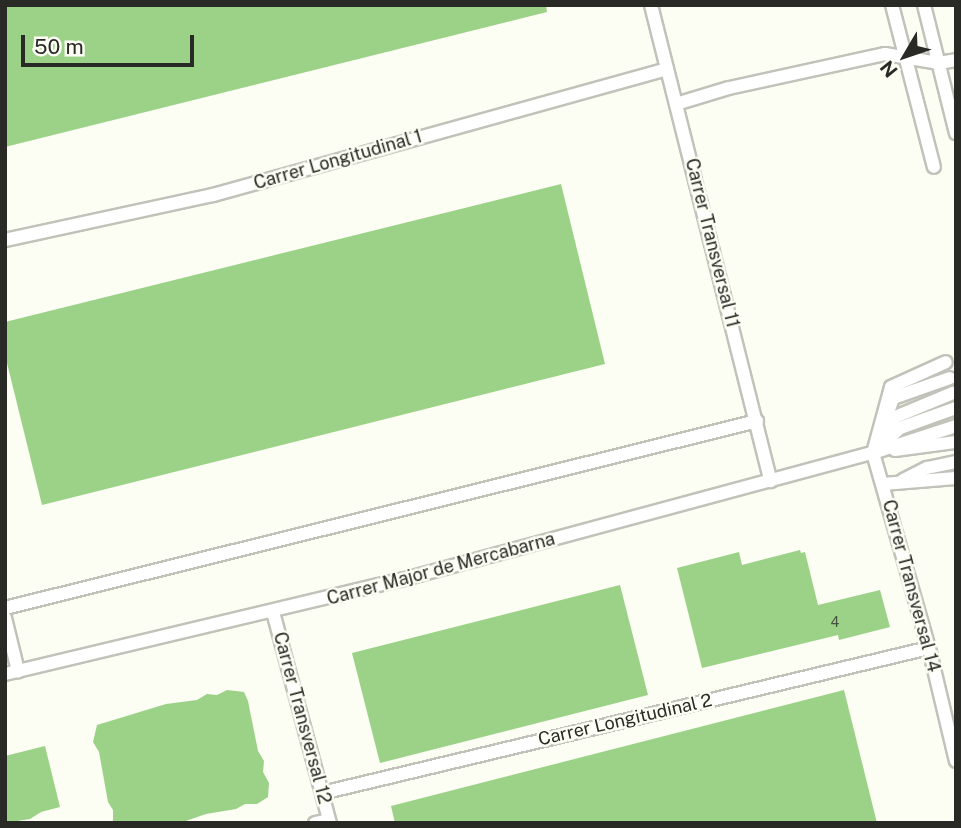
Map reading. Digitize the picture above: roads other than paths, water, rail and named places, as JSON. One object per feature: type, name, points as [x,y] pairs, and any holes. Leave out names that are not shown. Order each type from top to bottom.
[{"type":"lane","name":"Carrer Transversal 11","points":[[651,5],[771,481]]},
{"type":"lane","points":[[892,5],[934,167]]},
{"type":"lane","points":[[924,5],[956,134]]},
{"type":"lane","points":[[676,104],[729,88],[885,54],[939,63],[956,60]]},
{"type":"lane","name":"Carrer Longitudinal 1","points":[[5,240],[213,195],[667,69]]},
{"type":"lane","points":[[873,453],[891,387],[946,362]]},
{"type":"lane","points":[[873,453],[893,398],[950,379]]},
{"type":"lane","points":[[873,453],[895,417],[953,393]]},
{"type":"lane","points":[[873,453],[900,428],[956,408]]},
{"type":"lane","points":[[5,608],[757,421]]},
{"type":"lane","points":[[873,453],[956,426]]},
{"type":"lane","points":[[873,453],[956,442]]},
{"type":"lane","name":"Carrer Major de Mercabarna","points":[[11,673],[273,612],[873,453]]},
{"type":"lane","name":"Carrer Transversal 14","points":[[873,453],[929,648],[956,761]]},
{"type":"lane","points":[[883,484],[902,480],[927,468],[956,462]]},
{"type":"lane","points":[[902,480],[956,478]]},
{"type":"lane","name":"Carrer Transversal 12","points":[[273,612],[330,821]]},
{"type":"lane","points":[[5,618],[11,673]]},
{"type":"lane","name":"Carrer Longitudinal 2","points":[[322,793],[929,648]]},
{"type":"lane","points":[[314,823],[330,821]]}]
